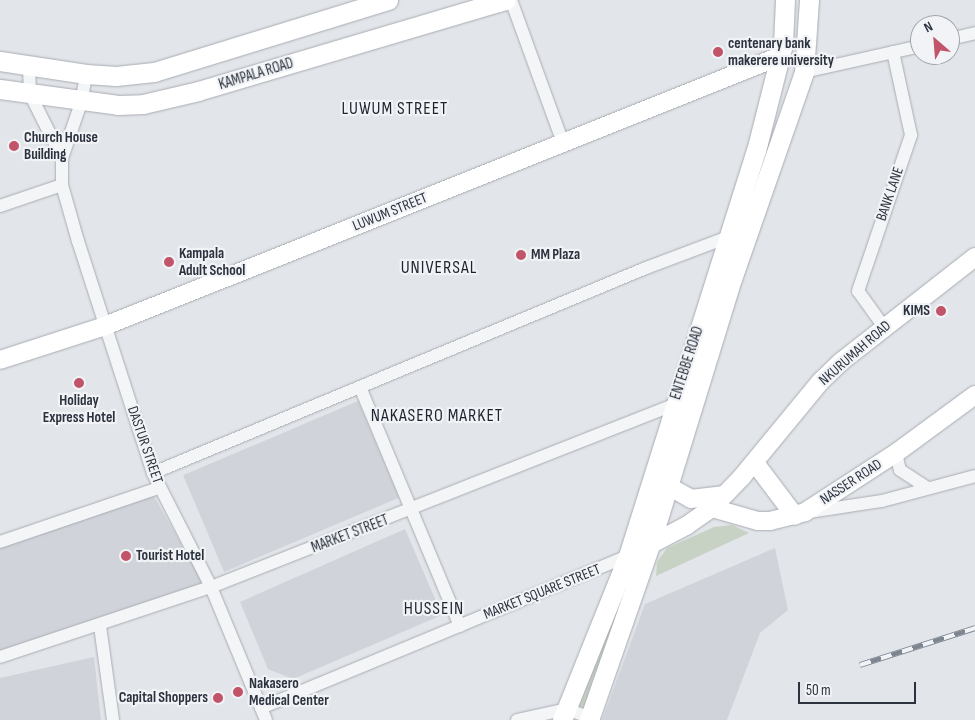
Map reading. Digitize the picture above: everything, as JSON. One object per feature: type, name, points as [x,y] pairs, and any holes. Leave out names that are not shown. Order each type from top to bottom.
[{"type":"main road","points":[[0,61],[86,74],[116,76],[154,72],[388,0]]},
{"type":"main road","name":"KAMPALA ROAD","points":[[0,88],[30,94],[118,105],[165,100],[506,0]]},
{"type":"main road","name":"ENTEBBE ROAD","points":[[564,715],[628,556],[674,404],[756,152],[778,57],[783,44],[785,0]]},
{"type":"main road","name":"ENTEBBE ROAD","points":[[589,719],[650,546],[732,279],[804,72],[810,0]]},
{"type":"street","points":[[511,0],[562,143]]},
{"type":"street","points":[[960,37],[975,33]]},
{"type":"street","points":[[804,72],[910,48]]},
{"type":"street","name":"BANK LANE","points":[[884,327],[858,292],[911,135],[893,52]]},
{"type":"street","name":"LUWUM STREET","points":[[0,360],[105,326],[778,57]]},
{"type":"street","name":"DASTUR STREET","points":[[29,66],[30,94],[62,158]]},
{"type":"street","name":"DASTUR STREET","points":[[86,74],[82,100],[62,158],[62,185],[153,473],[211,587],[264,714]]},
{"type":"street","points":[[0,206],[62,185]]},
{"type":"street","points":[[153,473],[646,268],[728,237]]},
{"type":"street","name":"NKURUMAH ROAD","points":[[628,556],[650,546],[722,497],[755,463],[820,382],[884,327],[975,257]]},
{"type":"street","points":[[360,387],[460,626]]},
{"type":"street","name":"NASSER ROAD","points":[[722,497],[758,521],[800,514],[896,453],[975,395]]},
{"type":"street","name":"MARKET STREET","points":[[0,657],[100,626],[211,587],[410,510],[674,404],[696,399]]},
{"type":"street","points":[[896,453],[900,470],[928,488]]},
{"type":"street","points":[[755,463],[800,514],[867,504],[975,476]]},
{"type":"street","points":[[668,486],[690,499],[722,497]]},
{"type":"street","points":[[0,542],[159,488]]},
{"type":"street","name":"MARKET SQUARE STREET","points":[[264,714],[460,626],[628,556]]},
{"type":"street","points":[[100,626],[113,720]]},
{"type":"street","points":[[517,720],[564,715],[589,719]]},
{"type":"shaded area","points":[[358,401],[399,498],[224,572],[183,475]]},
{"type":"shaded area","points":[[151,491],[207,589],[0,654],[0,542]]},
{"type":"shaded area","points":[[405,529],[442,615],[293,679],[268,669],[240,602]]},
{"type":"shaded area","points":[[775,548],[788,610],[760,633],[727,720],[602,720],[645,604]]},
{"type":"shaded area","points":[[94,657],[101,720],[0,720],[0,678]]},
{"type":"green space","points":[[732,525],[749,533],[656,576],[657,562],[667,548],[714,527]]},
{"type":"green space","points":[[626,579],[587,705],[577,706]]},
{"type":"railway","points":[[860,665],[975,628]]},
{"type":"place","name":"centenary bank makerere university","points":[[718,52]]},
{"type":"place","name":"Church House Building","points":[[14,146]]},
{"type":"place","name":"MM Plaza","points":[[521,255]]},
{"type":"place","name":"Kampala Adult School","points":[[169,262]]},
{"type":"place","name":"KIMS","points":[[941,311]]},
{"type":"place","name":"Holiday Express Hotel","points":[[79,383]]},
{"type":"place","name":"Tourist Hotel","points":[[126,556]]},
{"type":"place","name":"Nakasero Medical Center","points":[[238,692]]},
{"type":"place","name":"Capital Shoppers","points":[[218,698]]},
{"type":"district","name":"LUWUM STREET","points":[[395,109]]},
{"type":"district","name":"UNIVERSAL","points":[[439,268]]},
{"type":"district","name":"NAKASERO MARKET","points":[[437,416]]},
{"type":"district","name":"HUSSEIN","points":[[434,609]]}]
